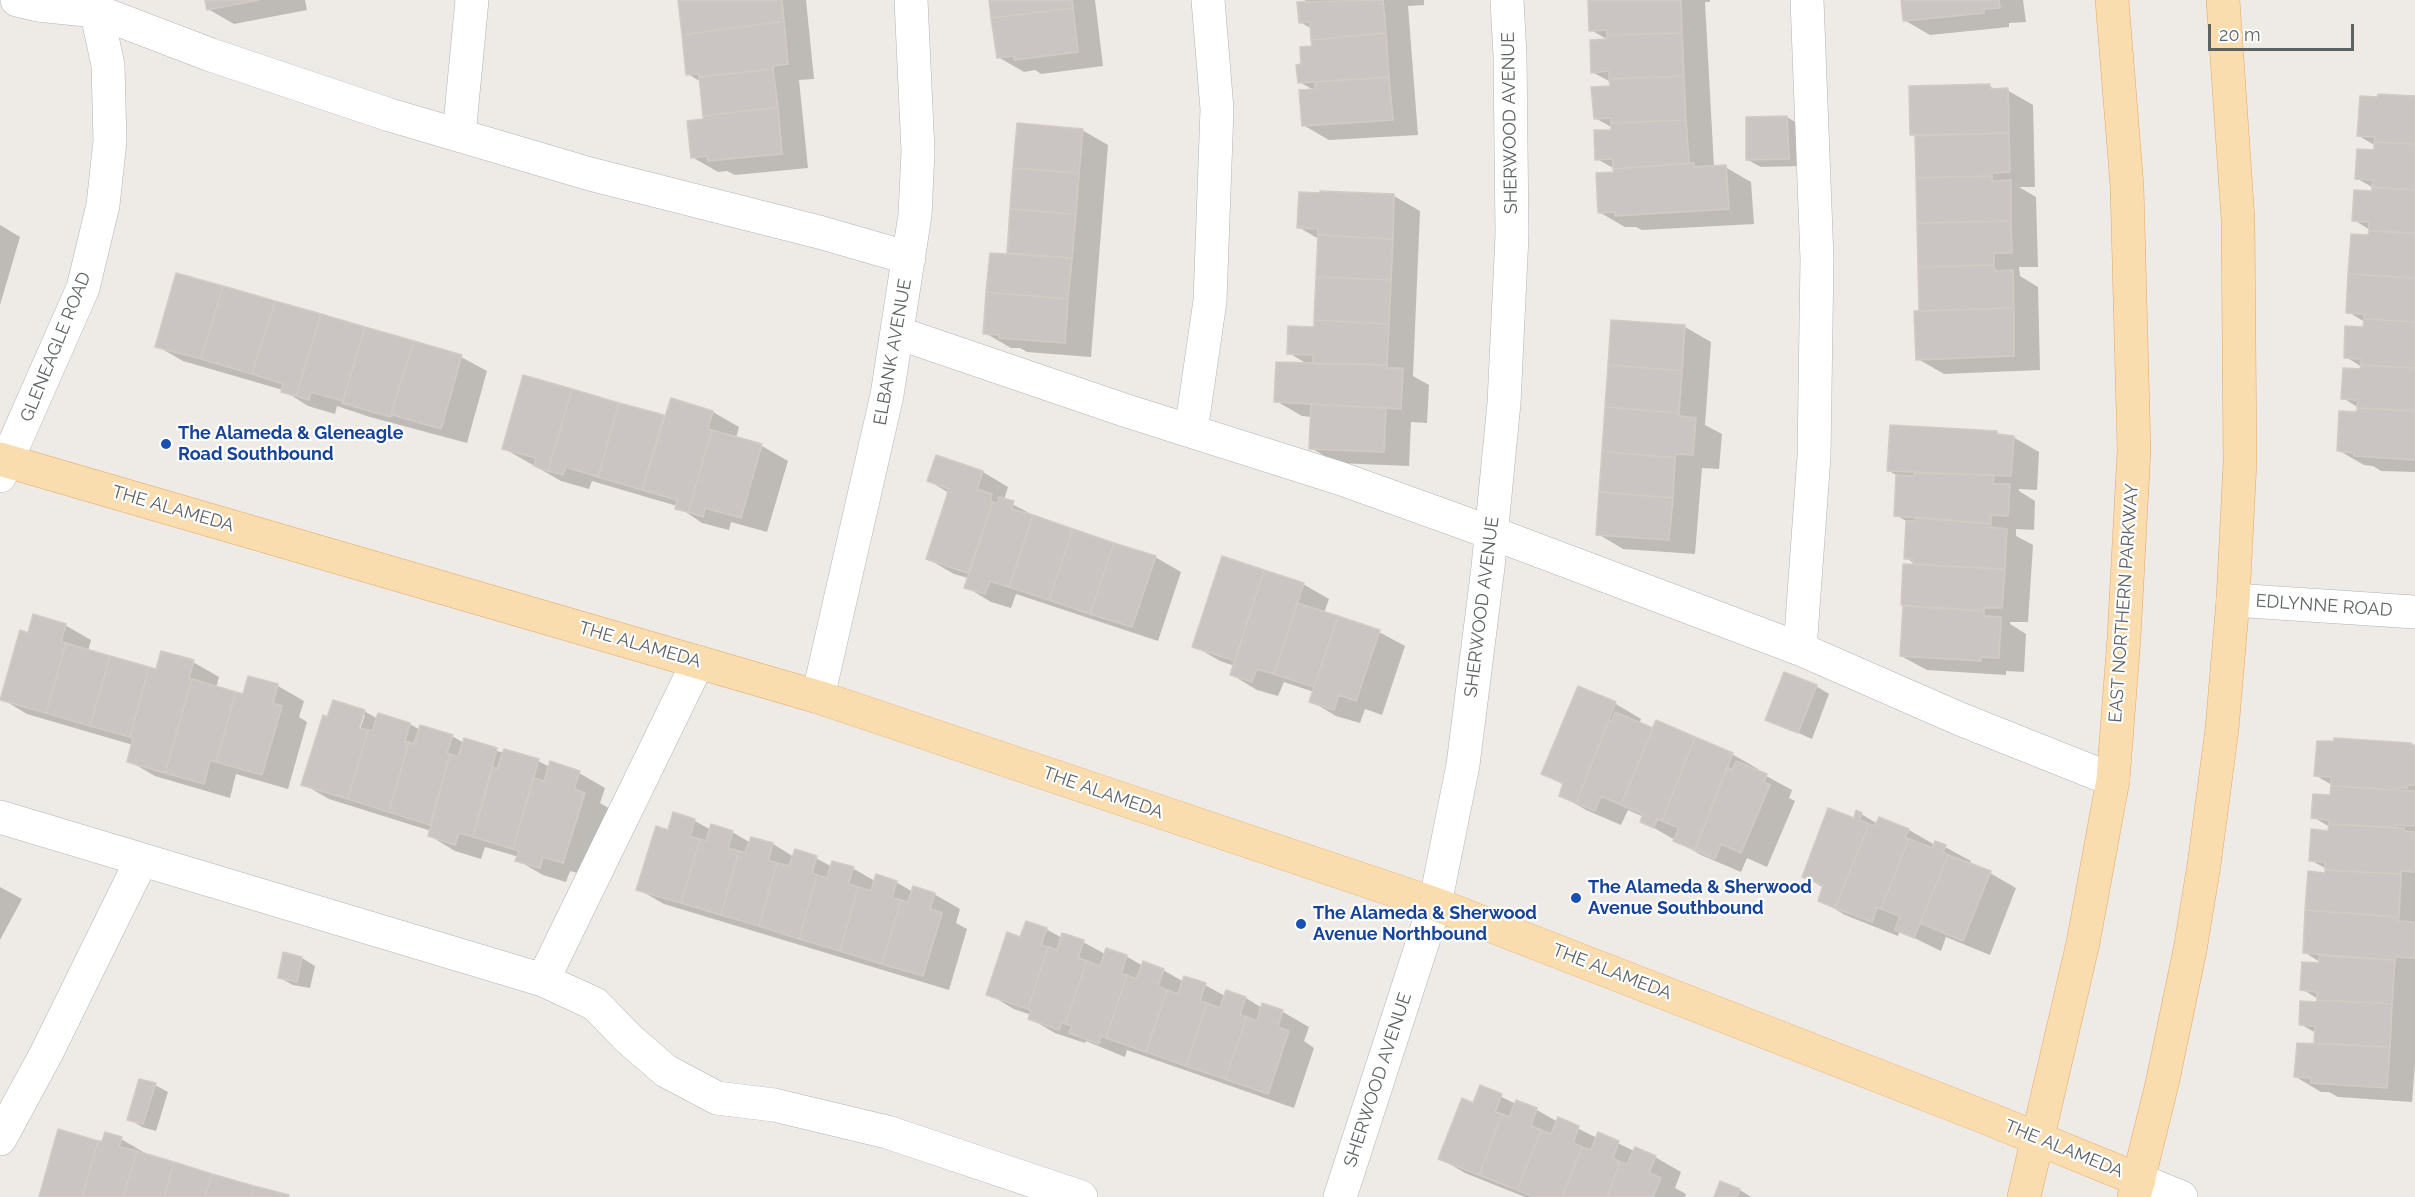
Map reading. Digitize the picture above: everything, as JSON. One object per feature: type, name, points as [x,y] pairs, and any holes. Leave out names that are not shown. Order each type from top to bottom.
[{"type":"main road","name":"EAST NORTHERN PARKWAY","points":[[2024,1197],[2083,943],[2113,780],[2124,638],[2134,450],[2127,186],[2112,0]]},
{"type":"main road","points":[[2136,1188],[2190,950],[2222,729],[2233,600],[2240,462],[2238,231],[2223,0]]},
{"type":"main road","name":"THE ALAMEDA","points":[[3,465],[818,697],[1435,904],[2038,1138],[2136,1188]]},
{"type":"street","points":[[16,0],[38,5],[95,5],[211,55],[390,115],[590,174],[819,232],[909,258]]},
{"type":"street","points":[[459,135],[472,0]]},
{"type":"street","name":"ELBANK AVENUE","points":[[818,697],[887,395],[915,214],[918,151],[911,0]]},
{"type":"street","points":[[1191,431],[1210,301],[1217,109],[1208,0]]},
{"type":"street","name":"SHERWOOD AVENUE","points":[[1340,1197],[1435,904],[1463,765],[1492,533],[1504,403],[1512,235],[1510,56],[1507,0]]},
{"type":"street","points":[[1800,649],[1814,456],[1817,259],[1807,0]]},
{"type":"street","name":"GLENEAGLE ROAD","points":[[3,465],[83,288],[104,205],[110,141],[108,65],[95,5]]},
{"type":"street","points":[[898,333],[1342,479],[1492,533],[1800,649],[1960,719],[2113,780]]},
{"type":"street","name":"EDLYNNE ROAD","points":[[2233,600],[2415,612]]},
{"type":"street","points":[[543,980],[698,662]]},
{"type":"street","points":[[0,817],[543,980],[595,1004],[629,1040],[666,1071],[717,1098],[774,1105],[887,1132],[1082,1197]]},
{"type":"street","points":[[0,1139],[46,1054],[141,861]]},
{"type":"street","name":"THE ALAMEDA","points":[[2136,1188],[2181,1197]]},
{"type":"building","points":[[205,0],[259,0],[207,10]]},
{"type":"building","points":[[678,0],[782,0],[784,21],[682,35]]},
{"type":"building","points":[[989,0],[1072,0],[1073,8],[991,18]]},
{"type":"building","points":[[1383,0],[1386,33],[1311,40],[1310,22],[1299,23],[1297,2]]},
{"type":"building","points":[[1588,0],[1681,0],[1682,33],[1607,35],[1607,30],[1589,31]]},
{"type":"building","points":[[1901,0],[1999,0],[2000,8],[1984,9],[1984,13],[1903,21]]},
{"type":"building","points":[[1073,8],[1078,52],[1014,60],[1014,56],[997,58],[991,18]]},
{"type":"building","points":[[784,21],[788,64],[773,66],[773,69],[699,77],[699,74],[686,75],[682,35]]},
{"type":"building","points":[[1386,33],[1389,77],[1298,83],[1296,65],[1301,64],[1300,47],[1312,46],[1311,40]]},
{"type":"building","points":[[1682,33],[1684,76],[1609,79],[1609,71],[1591,73],[1590,40],[1607,39],[1607,35]]},
{"type":"building","points":[[773,69],[778,107],[703,116],[699,77]]},
{"type":"building","points":[[1684,76],[1686,120],[1611,123],[1611,118],[1594,119],[1591,87],[1610,86],[1609,79]]},
{"type":"building","points":[[1389,77],[1393,120],[1302,126],[1299,90],[1315,89],[1315,82]]},
{"type":"building","points":[[1990,84],[1990,89],[2008,88],[2009,133],[1910,135],[1909,86]]},
{"type":"building","points":[[2378,94],[2415,96],[2415,144],[2374,142],[2375,137],[2357,136],[2360,96],[2377,97]]},
{"type":"building","points":[[778,107],[782,154],[708,161],[707,156],[691,158],[687,121],[703,119],[703,116]]},
{"type":"building","points":[[1787,116],[1789,159],[1746,160],[1746,117]]},
{"type":"building","points":[[1686,120],[1689,163],[1613,169],[1613,159],[1595,160],[1594,130],[1611,130],[1611,123]]},
{"type":"building","points":[[1017,123],[1083,129],[1079,173],[1013,168]]},
{"type":"building","points":[[2009,133],[2010,172],[1992,173],[1992,176],[1916,178],[1915,136]]},
{"type":"building","points":[[2374,142],[2415,144],[2415,190],[2372,187],[2373,180],[2355,179],[2357,149],[2374,150]]},
{"type":"building","points":[[1694,163],[1694,167],[1726,165],[1729,209],[1615,216],[1615,212],[1598,213],[1596,173],[1614,172],[1613,169]]},
{"type":"building","points":[[1013,168],[1079,173],[1076,214],[1010,209]]},
{"type":"building","points":[[1992,176],[1992,181],[2011,180],[2011,221],[1917,223],[1916,178]]},
{"type":"building","points":[[2372,187],[2415,190],[2415,233],[2369,231],[2369,222],[2352,221],[2354,190],[2372,191]]},
{"type":"building","points":[[1320,191],[1394,194],[1393,239],[1318,235],[1318,229],[1297,228],[1299,192],[1320,193]]},
{"type":"building","points":[[1010,209],[1076,214],[1072,258],[1007,253]]},
{"type":"building","points":[[2011,221],[2012,253],[1994,253],[1994,265],[1918,267],[1917,223]]},
{"type":"building","points":[[2369,231],[2415,233],[2415,278],[2348,274],[2351,234],[2368,235]]},
{"type":"building","points":[[1318,235],[1393,239],[1391,280],[1316,277]]},
{"type":"building","points":[[990,253],[1072,258],[1068,299],[986,292]]},
{"type":"building","points":[[1994,265],[1995,271],[2013,270],[2014,308],[1919,311],[1918,267]]},
{"type":"building","points":[[176,273],[223,286],[201,359],[155,347]]},
{"type":"building","points":[[2348,274],[2415,278],[2415,322],[2364,319],[2364,314],[2346,313]]},
{"type":"building","points":[[1316,277],[1391,280],[1389,324],[1314,320]]},
{"type":"building","points":[[223,286],[275,301],[252,374],[201,359]]},
{"type":"building","points":[[986,292],[1068,299],[1065,343],[999,338],[1000,335],[983,334]]},
{"type":"building","points":[[275,301],[321,314],[296,396],[281,392],[283,384],[252,374]]},
{"type":"building","points":[[2014,308],[2014,356],[1916,360],[1914,311]]},
{"type":"building","points":[[321,314],[365,327],[343,401],[311,392],[309,400],[296,396]]},
{"type":"building","points":[[2364,319],[2415,322],[2415,368],[2361,365],[2361,359],[2344,358],[2345,326],[2363,327]]},
{"type":"building","points":[[1314,320],[1389,324],[1387,365],[1313,364],[1313,355],[1287,354],[1288,326],[1314,327]]},
{"type":"building","points":[[1611,320],[1685,325],[1682,371],[1608,365]]},
{"type":"building","points":[[365,327],[414,341],[390,417],[342,403]]},
{"type":"building","points":[[414,341],[462,355],[441,429],[393,415],[390,417]]},
{"type":"building","points":[[1276,362],[1387,365],[1387,368],[1403,368],[1401,409],[1274,402]]},
{"type":"building","points":[[1608,365],[1682,371],[1679,413],[1605,407]]},
{"type":"building","points":[[2361,365],[2415,368],[2415,411],[2357,408],[2358,400],[2341,399],[2343,368],[2360,369]]},
{"type":"building","points":[[523,375],[572,389],[548,471],[534,466],[536,458],[502,449]]},
{"type":"building","points":[[572,389],[619,403],[598,477],[566,467],[563,475],[548,471]]},
{"type":"building","points":[[671,398],[713,411],[708,429],[712,430],[688,512],[675,509],[677,500],[642,490]]},
{"type":"building","points":[[619,403],[664,415],[642,490],[598,477]]},
{"type":"building","points":[[1311,404],[1386,408],[1384,452],[1309,449]]},
{"type":"building","points":[[1605,407],[1679,413],[1679,416],[1696,418],[1693,455],[1676,454],[1675,458],[1602,451]]},
{"type":"building","points":[[2357,408],[2415,411],[2415,460],[2354,456],[2354,453],[2337,451],[2339,411],[2357,412]]},
{"type":"building","points":[[1890,425],[1997,431],[1997,434],[2014,436],[2011,476],[1887,471]]},
{"type":"building","points":[[712,430],[762,444],[741,518],[705,508],[703,517],[688,512]]},
{"type":"building","points":[[1602,451],[1675,458],[1673,498],[1599,492]]},
{"type":"building","points":[[936,455],[983,471],[977,489],[992,494],[990,501],[993,502],[968,573],[926,559],[949,489],[927,481]]},
{"type":"building","points":[[1914,473],[1994,475],[1993,484],[2010,484],[2008,516],[1991,515],[1991,524],[1894,516],[1896,475],[1914,476]]},
{"type":"building","points":[[1599,492],[1673,498],[1669,540],[1596,535]]},
{"type":"building","points":[[999,497],[1014,501],[1011,509],[1033,515],[1009,587],[990,581],[985,594],[964,588],[993,502],[997,504]]},
{"type":"building","points":[[1033,515],[1073,529],[1049,600],[1009,587]]},
{"type":"building","points":[[1916,517],[1991,524],[1990,527],[2007,529],[2005,569],[1913,564],[1913,559],[1904,559],[1906,521],[1916,521]]},
{"type":"building","points":[[1073,529],[1114,543],[1090,614],[1049,600]]},
{"type":"building","points":[[1114,543],[1156,556],[1132,627],[1090,614]]},
{"type":"building","points":[[1222,556],[1264,570],[1235,661],[1192,647]]},
{"type":"building","points":[[1903,564],[2005,569],[2002,608],[1984,608],[1984,611],[1901,605]]},
{"type":"building","points":[[1264,570],[1304,583],[1274,674],[1257,669],[1252,682],[1230,675]]},
{"type":"building","points":[[1297,603],[1338,616],[1314,687],[1274,674]]},
{"type":"building","points":[[1903,606],[1984,611],[1984,616],[2001,617],[1999,658],[1981,657],[1981,661],[1900,656]]},
{"type":"building","points":[[33,614],[66,624],[61,642],[66,643],[46,713],[0,700],[20,630],[28,633]]},
{"type":"building","points":[[1338,616],[1380,630],[1356,701],[1339,695],[1334,710],[1309,702]]},
{"type":"building","points":[[66,643],[110,656],[90,726],[46,713]]},
{"type":"building","points":[[161,651],[194,660],[189,679],[192,679],[165,773],[127,762],[133,738],[130,737],[149,667],[156,669]]},
{"type":"building","points":[[110,656],[149,667],[130,737],[90,726]]},
{"type":"building","points":[[1784,672],[1817,685],[1798,733],[1765,720]]},
{"type":"building","points":[[248,676],[278,684],[273,703],[282,706],[262,775],[216,762],[236,692],[243,694]]},
{"type":"building","points":[[192,679],[236,692],[216,762],[210,760],[204,784],[165,773]]},
{"type":"building","points":[[1578,686],[1616,702],[1576,803],[1559,796],[1563,783],[1541,774]]},
{"type":"building","points":[[333,700],[365,710],[359,728],[368,730],[348,799],[301,785],[323,715],[327,717]]},
{"type":"building","points":[[1615,712],[1653,728],[1621,805],[1601,796],[1595,811],[1576,803],[1609,720],[1612,721]]},
{"type":"building","points":[[378,713],[410,723],[405,742],[409,742],[389,812],[348,799],[368,730],[372,731]]},
{"type":"building","points":[[1656,720],[1695,737],[1662,821],[1657,819],[1654,828],[1640,822],[1643,814],[1621,805]]},
{"type":"building","points":[[420,725],[453,735],[430,825],[389,812],[409,742],[414,744]]},
{"type":"building","points":[[1695,737],[1733,753],[1695,850],[1673,841],[1679,828],[1662,821]]},
{"type":"building","points":[[464,738],[497,748],[473,837],[459,833],[455,845],[428,836],[450,754],[458,757]]},
{"type":"building","points":[[2334,738],[2410,743],[2415,746],[2415,785],[2408,785],[2407,788],[2398,788],[2398,790],[2331,786],[2331,777],[2314,776],[2317,741],[2334,741]]},
{"type":"building","points":[[504,749],[539,759],[513,849],[473,837],[493,767],[497,769]]},
{"type":"building","points":[[550,761],[580,771],[574,789],[585,793],[563,863],[543,857],[540,868],[515,861],[519,851],[513,849],[533,778],[544,781]]},
{"type":"building","points":[[1736,761],[1767,774],[1764,782],[1770,785],[1741,853],[1721,844],[1715,859],[1695,850],[1727,767],[1732,770]]},
{"type":"building","points":[[2331,786],[2415,791],[2415,826],[2395,825],[2395,828],[2329,824],[2328,820],[2311,818],[2313,794],[2330,795]]},
{"type":"building","points":[[1828,808],[1854,818],[1856,810],[1862,813],[1859,820],[1869,824],[1835,908],[1818,901],[1823,885],[1802,877]]},
{"type":"building","points":[[673,812],[695,819],[690,837],[700,839],[681,903],[636,890],[656,826],[668,830]]},
{"type":"building","points":[[1879,817],[1909,829],[1905,838],[1909,839],[1881,909],[1877,908],[1872,922],[1835,908],[1869,824],[1875,826]]},
{"type":"building","points":[[711,824],[733,831],[728,848],[739,851],[721,915],[681,903],[700,839],[706,841]]},
{"type":"building","points":[[2329,824],[2404,828],[2404,831],[2415,832],[2415,872],[2401,871],[2401,874],[2325,870],[2325,862],[2309,861],[2311,829],[2328,831]]},
{"type":"building","points":[[751,837],[773,843],[768,860],[777,863],[759,926],[721,915],[739,851],[745,853]]},
{"type":"building","points":[[1909,839],[1932,848],[1935,841],[1946,845],[1943,852],[1948,855],[1914,938],[1895,930],[1900,916],[1881,909]]},
{"type":"building","points":[[795,849],[817,856],[812,873],[817,875],[799,939],[759,926],[777,863],[789,866]]},
{"type":"building","points":[[1948,855],[1991,871],[1963,941],[1920,923]]},
{"type":"building","points":[[832,861],[854,867],[848,884],[858,887],[840,951],[799,939],[817,875],[827,878]]},
{"type":"building","points":[[2325,870],[2401,874],[2399,917],[2305,910],[2308,871],[2325,873]]},
{"type":"building","points":[[876,874],[897,881],[892,898],[901,900],[882,964],[840,951],[858,887],[871,891]]},
{"type":"building","points":[[913,886],[935,893],[930,909],[942,913],[923,976],[882,964],[901,900],[908,902]]},
{"type":"building","points":[[2305,910],[2399,917],[2398,921],[2415,922],[2415,958],[2396,957],[2395,960],[2303,953]]},
{"type":"building","points":[[1026,921],[1047,928],[1041,945],[1048,947],[1028,1009],[986,995],[1007,932],[1020,937]]},
{"type":"building","points":[[1062,933],[1084,940],[1078,958],[1087,961],[1065,1024],[1062,1022],[1059,1030],[1028,1019],[1031,1011],[1028,1009],[1048,947],[1057,950]]},
{"type":"building","points":[[1106,948],[1127,955],[1121,974],[1127,975],[1106,1038],[1101,1036],[1099,1044],[1069,1033],[1072,1026],[1065,1024],[1087,961],[1100,966]]},
{"type":"building","points":[[283,952],[302,957],[297,982],[278,978]]},
{"type":"building","points":[[2319,956],[2395,960],[2392,1004],[2317,1000],[2317,992],[2300,990],[2302,962],[2319,963]]},
{"type":"building","points":[[1143,961],[1164,969],[1158,986],[1167,990],[1146,1052],[1106,1038],[1127,975],[1136,979]]},
{"type":"building","points":[[1184,976],[1206,983],[1200,1001],[1207,1003],[1186,1066],[1146,1052],[1167,990],[1178,994]]},
{"type":"building","points":[[1226,990],[1246,997],[1240,1015],[1247,1017],[1225,1079],[1186,1066],[1207,1003],[1220,1008]]},
{"type":"building","points":[[2317,1000],[2392,1004],[2390,1047],[2314,1043],[2315,1026],[2299,1025],[2300,1001],[2316,1002]]},
{"type":"building","points":[[1262,1003],[1283,1010],[1278,1027],[1289,1031],[1268,1094],[1225,1079],[1247,1017],[1257,1021]]},
{"type":"building","points":[[2297,1043],[2390,1047],[2387,1088],[2311,1083],[2311,1078],[2294,1077]]},
{"type":"building","points":[[139,1079],[156,1083],[143,1124],[127,1120]]},
{"type":"building","points":[[1480,1085],[1502,1094],[1495,1112],[1502,1114],[1479,1175],[1438,1159],[1462,1098],[1473,1103]]},
{"type":"building","points":[[1516,1100],[1537,1108],[1531,1126],[1541,1130],[1517,1190],[1479,1175],[1502,1114],[1509,1117]]},
{"type":"building","points":[[1558,1117],[1579,1126],[1573,1143],[1582,1147],[1562,1197],[1533,1197],[1517,1190],[1541,1130],[1551,1134]]},
{"type":"building","points":[[58,1129],[98,1141],[82,1197],[39,1197]]},
{"type":"building","points":[[105,1132],[122,1137],[119,1147],[137,1151],[123,1197],[82,1197],[98,1141],[102,1141]]},
{"type":"building","points":[[1598,1132],[1619,1141],[1613,1158],[1620,1162],[1607,1197],[1562,1197],[1582,1147],[1591,1150]]},
{"type":"building","points":[[1635,1147],[1656,1156],[1649,1173],[1661,1178],[1653,1197],[1607,1197],[1620,1162],[1627,1164]]},
{"type":"building","points":[[137,1151],[174,1162],[164,1197],[123,1197]]},
{"type":"building","points":[[174,1162],[212,1174],[205,1197],[164,1197]]},
{"type":"building","points":[[212,1174],[254,1186],[251,1197],[205,1197]]},
{"type":"building","points":[[1720,1181],[1740,1189],[1737,1197],[1714,1197]]},
{"type":"building","points":[[254,1186],[289,1195],[288,1197],[251,1197]]},
{"type":"place","name":"The Alameda & Gleneagle Road Southbound","points":[[166,444]]},
{"type":"place","name":"The Alameda & Sherwood Avenue Southbound","points":[[1576,898]]},
{"type":"place","name":"The Alameda & Sherwood Avenue Northbound","points":[[1301,924]]}]
